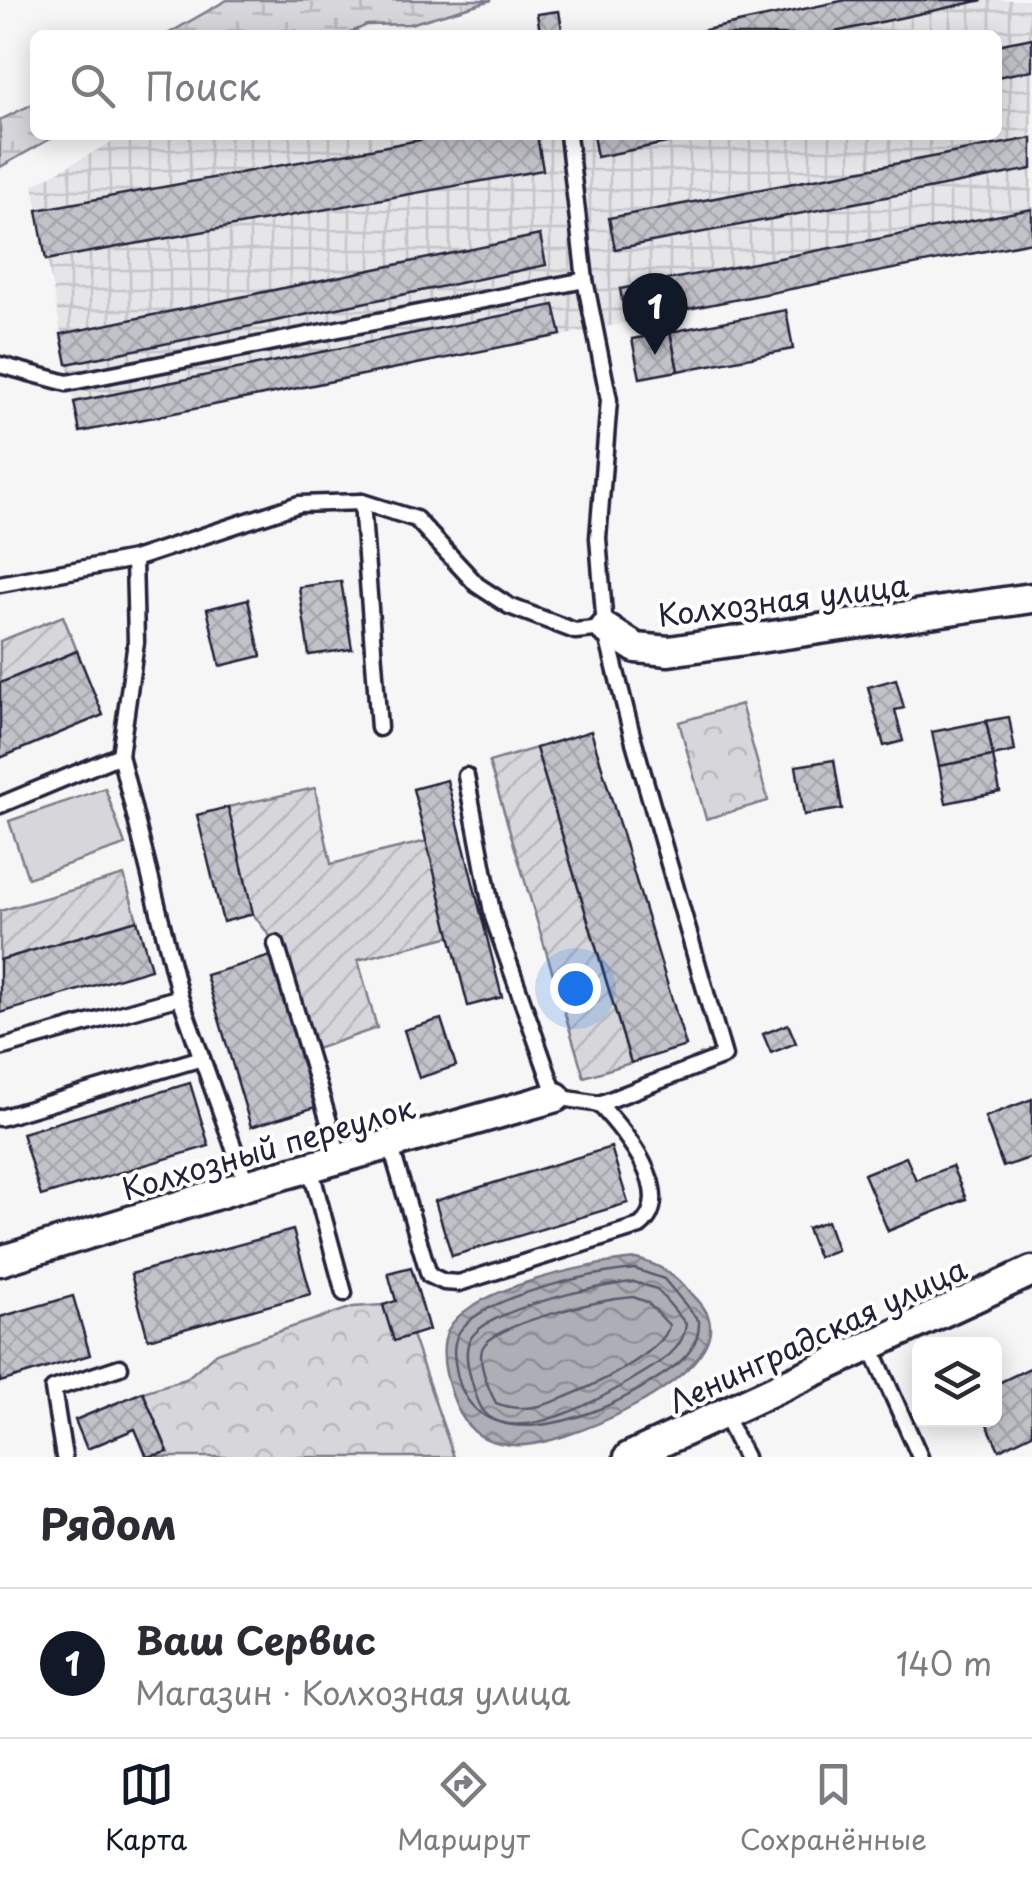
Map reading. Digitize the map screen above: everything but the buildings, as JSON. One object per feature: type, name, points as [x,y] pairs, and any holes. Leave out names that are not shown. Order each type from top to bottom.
[{"type":"street","name":"Колхозная улица","points":[[605,628],[636,648],[669,652],[1032,598]]},
{"type":"street","name":"Колхозный переулок","points":[[0,1261],[247,1185],[556,1097]]},
{"type":"street","name":"Ленинградская улица","points":[[628,1457],[1032,1271]]},
{"type":"lane","points":[[466,776],[493,917],[556,1097],[598,1104],[724,1056],[605,628],[598,538],[608,400],[585,280],[569,140]]},
{"type":"lane","points":[[0,365],[67,382],[585,280]]},
{"type":"lane","points":[[362,502],[378,728]]},
{"type":"lane","name":"Колхозная улица","points":[[0,584],[134,559],[299,504],[362,502],[416,519],[477,584],[509,606],[575,631],[605,628]]},
{"type":"lane","points":[[134,559],[136,642],[120,755],[180,997],[247,1185]]},
{"type":"lane","points":[[0,805],[120,755]]},
{"type":"lane","points":[[276,944],[340,1159]]},
{"type":"lane","points":[[0,1048],[180,997]]},
{"type":"lane","points":[[0,1118],[202,1058]]},
{"type":"lane","points":[[390,1144],[429,1275],[459,1283],[640,1226],[650,1218],[655,1204],[649,1178],[629,1136],[598,1104]]},
{"type":"lane","points":[[310,1167],[344,1292]]},
{"type":"lane","points":[[871,1347],[920,1457]]},
{"type":"lane","points":[[64,1457],[53,1389],[120,1367]]},
{"type":"lane","points":[[723,1412],[745,1457]]},
{"type":"shaded area","points":[[846,0],[1032,0],[1032,242],[80,432],[33,185],[116,140],[1002,140],[1002,30],[705,30]]},
{"type":"green space","points":[[227,0],[492,0],[410,24],[367,25],[356,30],[175,30]]},
{"type":"green space","points":[[30,105],[30,140],[48,140],[0,167],[0,120]]},
{"type":"green space","points":[[63,616],[77,651],[0,683],[0,641]]},
{"type":"green space","points":[[741,704],[768,801],[706,819],[679,722]]},
{"type":"green space","points":[[536,748],[631,1063],[584,1077],[489,762]]},
{"type":"green space","points":[[105,788],[125,845],[28,878],[9,821]]},
{"type":"green space","points":[[315,788],[331,864],[427,841],[451,936],[358,960],[377,1028],[308,1052],[276,944],[253,914],[228,807]]},
{"type":"green space","points":[[124,875],[137,920],[0,960],[0,911]]},
{"type":"green space","points":[[383,1305],[394,1340],[412,1335],[454,1457],[156,1457],[168,1451],[143,1392],[186,1379],[216,1353],[353,1307]]},
{"type":"water","points":[[636,1259],[673,1276],[706,1312],[707,1342],[692,1364],[634,1406],[565,1436],[513,1445],[491,1441],[474,1432],[457,1408],[444,1364],[445,1338],[460,1315],[505,1290],[533,1280]]},
{"type":"place","name":"Ваш Сервис","points":[[655,355]]}]
